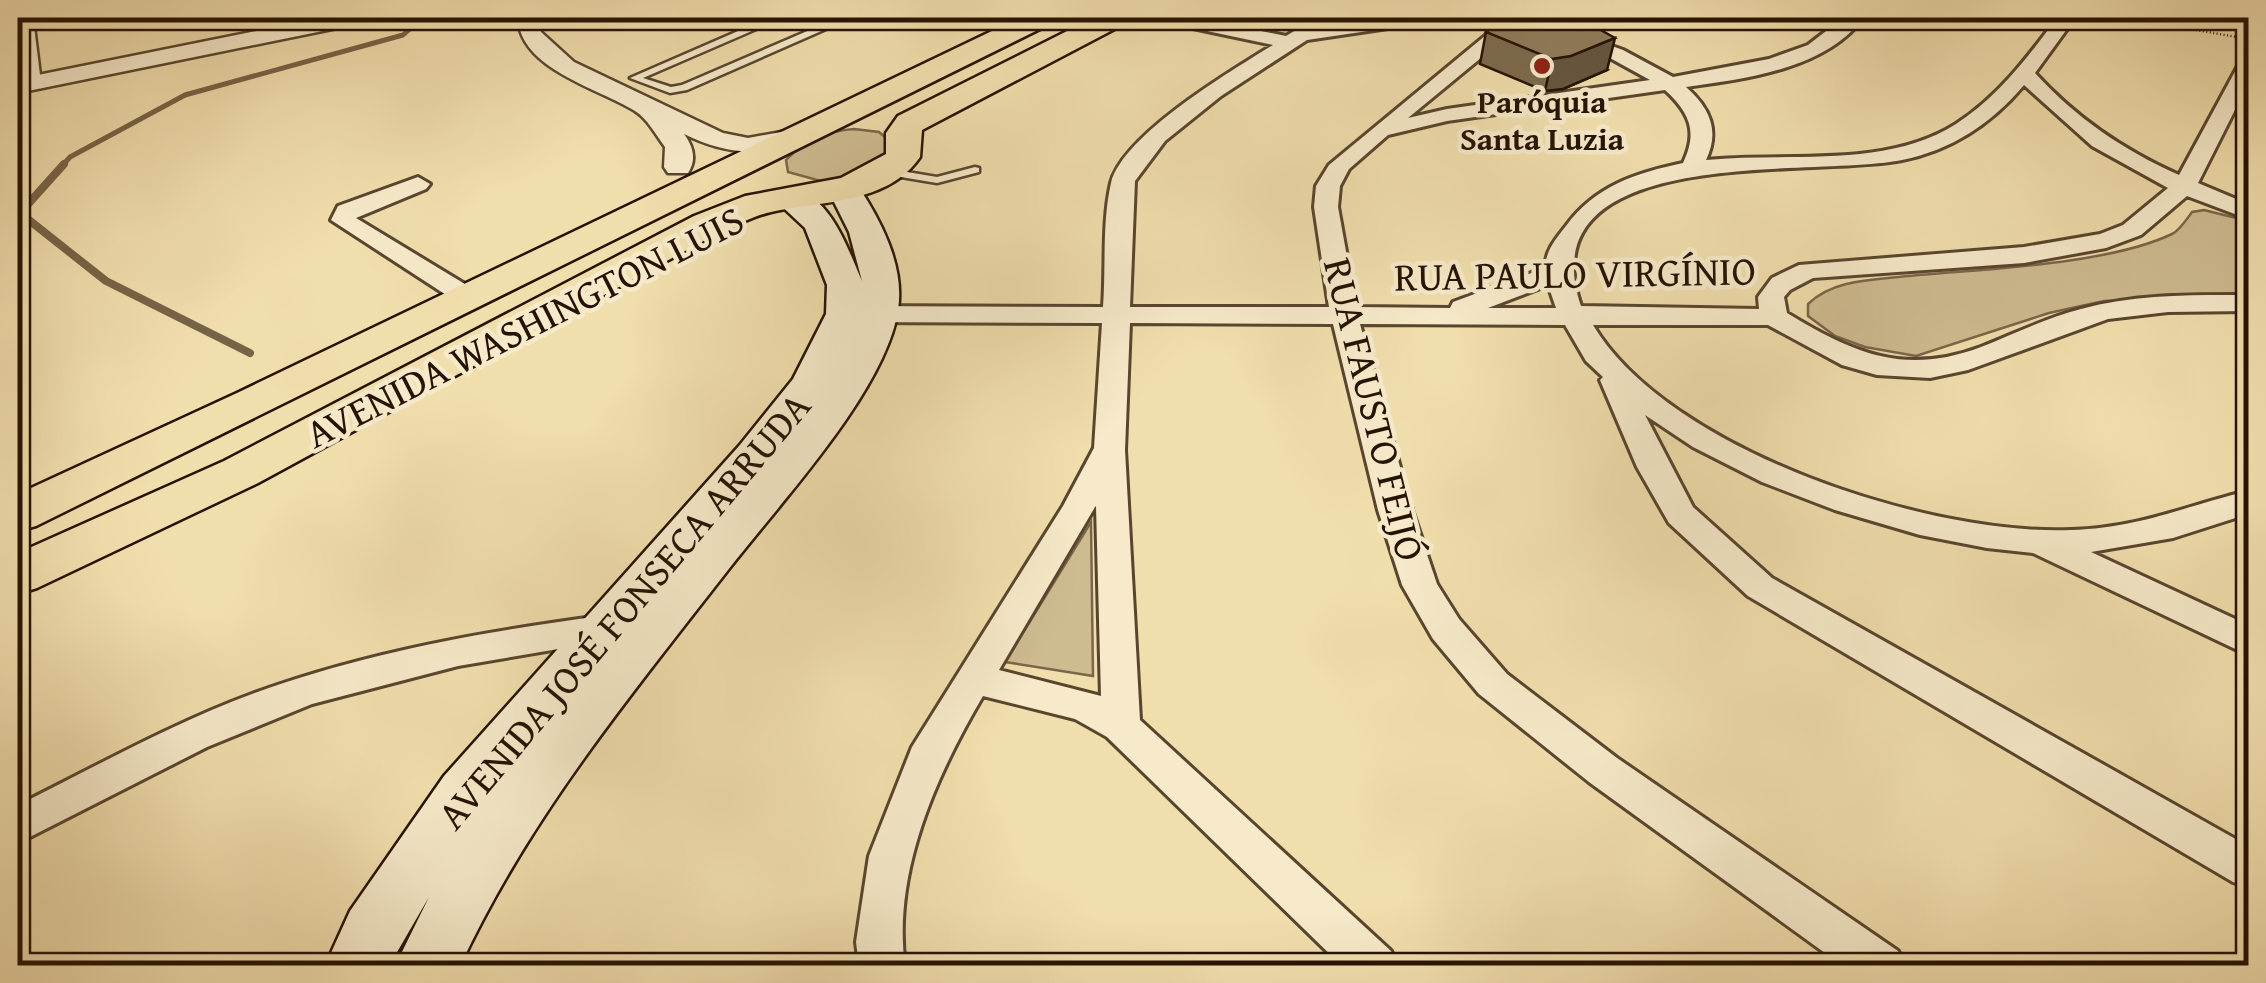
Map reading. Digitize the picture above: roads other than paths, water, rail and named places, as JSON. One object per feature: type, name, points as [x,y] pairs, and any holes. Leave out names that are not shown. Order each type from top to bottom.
[{"type":"main road","name":"AVENIDA WASHINGTON LUIS","points":[[18,514],[644,212],[690,175],[756,157],[1040,18]]},
{"type":"main road","points":[[888,172],[903,158],[904,132],[924,115],[1114,18]]},
{"type":"main road","points":[[836,117],[874,118],[904,132]]},
{"type":"main road","points":[[756,157],[775,189],[790,199]]},
{"type":"main road","name":"AVENIDA WASHINGTON LUIS","points":[[18,575],[242,472],[707,224],[760,204],[844,190],[888,172]]},
{"type":"main road","points":[[690,175],[790,199]]},
{"type":"main road","name":"AVENIDA JOSÉ FONSECA ARRUDA","points":[[358,966],[372,931],[464,792],[796,406],[862,314],[881,277],[859,214],[844,190]]},
{"type":"main road","name":"AVENIDA JOSÉ FONSECA ARRUDA","points":[[427,966],[444,928],[521,800],[793,456],[861,358],[862,314],[845,285],[820,224],[790,199]]},
{"type":"street","points":[[27,85],[352,18]]},
{"type":"street","points":[[529,18],[530,34],[565,67],[648,106],[734,144],[766,144],[797,137]]},
{"type":"street","points":[[1174,18],[1294,40],[1384,19],[1516,20],[1592,44],[1672,84],[1700,119],[1704,136],[1700,156],[1692,168]]},
{"type":"street","points":[[1121,726],[1110,448],[1123,181],[1131,163],[1149,142],[1328,18]]},
{"type":"street","points":[[1382,132],[1488,109],[1672,84],[1797,58],[1833,38],[1854,18]]},
{"type":"street","points":[[2066,18],[2025,74],[1948,138],[1903,153],[1826,162],[1692,168],[1619,190],[1596,205],[1560,250],[1557,273],[1572,317],[1614,377],[1653,467],[1681,515],[1760,587],[2248,868]]},
{"type":"street","name":"RUA FAUSTO FEIJÓ","points":[[1516,20],[1340,166],[1328,186],[1326,206],[1344,314],[1395,510],[1420,585],[1446,629],[1493,684],[1603,770],[1882,966]]},
{"type":"street","name":"RUA PAULO VIRGÍNIO","points":[[862,314],[1774,317],[1771,297],[1782,284],[1808,271],[2024,255],[2106,240],[2151,218],[2184,187],[2248,66]]},
{"type":"street","points":[[2025,74],[2066,119],[2112,152],[2248,212]]},
{"type":"street","points":[[1435,88],[1460,103],[1488,109]]},
{"type":"street","points":[[1996,102],[2028,106],[2066,119]]},
{"type":"street","points":[[648,106],[679,146],[690,175]]},
{"type":"street","points":[[418,184],[347,211],[343,220],[469,298]]},
{"type":"street","points":[[1444,316],[1557,273]]},
{"type":"street","points":[[1774,317],[1810,340],[1864,363],[1904,373],[1935,372],[1988,354],[2047,327],[2092,314],[2140,306],[2248,303]]},
{"type":"street","points":[[1614,377],[1653,407],[1730,455],[1872,509],[1955,531],[2040,542],[2109,540],[2164,532],[2248,502]]},
{"type":"street","points":[[882,966],[879,942],[891,856],[932,747],[1079,507],[1110,448]]},
{"type":"street","points":[[2040,542],[2248,641]]},
{"type":"street","points":[[18,825],[193,737],[299,693],[419,659],[513,640],[660,622]]},
{"type":"street","points":[[974,679],[1085,706],[1121,726],[1375,966]]},
{"type":"lane","points":[[27,85],[29,18]]},
{"type":"lane","points":[[820,29],[777,18],[635,78],[670,90],[684,88],[820,29],[845,18]]},
{"type":"lane","points":[[888,172],[937,180],[974,170]]},
{"type":"waterway","points":[[62,166],[70,157],[185,95],[403,35],[422,18]]},
{"type":"waterway","points":[[64,164],[20,213],[106,281],[250,353]]},
{"type":"place","name":"Paróquia Santa Luzia","points":[[1542,66]]}]
